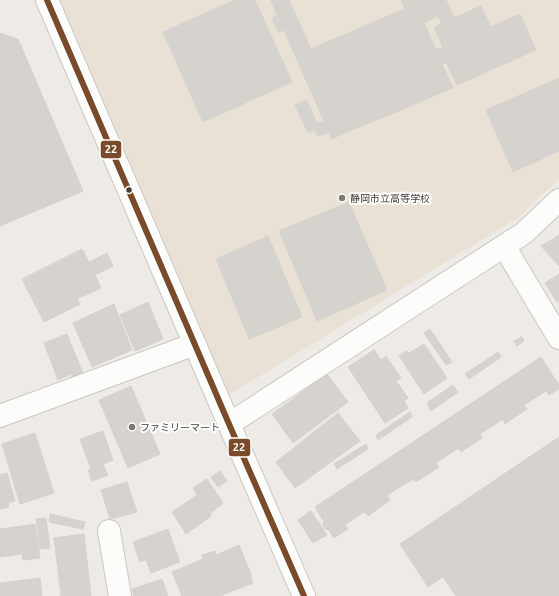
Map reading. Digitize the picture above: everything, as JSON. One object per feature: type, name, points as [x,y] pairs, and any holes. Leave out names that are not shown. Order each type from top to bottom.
[{"type":"street","points":[[47,0],[304,596]]},
{"type":"street","points":[[229,424],[524,233],[559,200]]},
{"type":"street","points":[[504,246],[557,331]]},
{"type":"street","points":[[0,416],[195,344]]},
{"type":"street","points":[[109,530],[120,596]]},
{"type":"shaded area","name":"静岡市立高等学校","points":[[60,0],[559,0],[559,179],[519,217],[229,395]]},
{"type":"building","points":[[235,0],[255,0],[292,82],[203,122],[163,32]]},
{"type":"building","points":[[271,0],[289,0],[311,49],[405,9],[401,0],[431,0],[438,16],[424,23],[436,50],[427,54],[434,68],[442,64],[453,88],[331,139],[329,132],[318,136],[315,130],[308,133],[295,105],[307,100],[317,124],[324,121],[284,30],[278,32],[272,18],[277,15]]},
{"type":"building","points":[[431,0],[446,0],[454,18],[442,24]]},
{"type":"building","points":[[481,6],[491,27],[520,14],[536,50],[457,85],[446,62],[434,68],[427,54],[443,47],[434,27]]},
{"type":"building","points":[[0,33],[18,39],[83,191],[0,226]]},
{"type":"building","points":[[559,78],[559,151],[513,172],[486,110]]},
{"type":"building","points":[[349,202],[387,290],[317,321],[279,231]]},
{"type":"building","points":[[559,235],[559,266],[541,246]]},
{"type":"building","points":[[268,236],[302,317],[249,339],[216,259]]},
{"type":"building","points":[[82,249],[89,262],[107,253],[113,266],[95,275],[101,288],[77,299],[80,304],[44,322],[22,279]]},
{"type":"building","points":[[559,274],[559,301],[557,302],[545,283]]},
{"type":"building","points":[[148,302],[163,339],[135,351],[120,315]]},
{"type":"building","points":[[114,304],[132,350],[92,367],[73,323]]},
{"type":"building","points":[[430,329],[452,362],[446,365],[424,333]]},
{"type":"building","points":[[67,334],[83,373],[73,378],[71,374],[58,380],[44,343]]},
{"type":"building","points":[[522,337],[524,341],[517,346],[514,341]]},
{"type":"building","points":[[424,344],[447,378],[424,394],[399,356],[407,351],[409,353]]},
{"type":"building","points":[[374,350],[381,360],[386,356],[401,378],[396,381],[408,398],[404,401],[408,408],[385,423],[348,367]]},
{"type":"building","points":[[498,352],[501,357],[469,379],[465,374]]},
{"type":"building","points":[[541,357],[559,385],[559,389],[549,395],[546,391],[524,405],[527,409],[505,424],[503,419],[480,434],[482,438],[461,452],[458,448],[436,463],[439,467],[416,482],[413,479],[387,495],[390,500],[368,516],[364,512],[345,525],[348,529],[334,538],[328,529],[326,530],[322,524],[324,522],[315,507]]},
{"type":"building","points":[[327,374],[348,402],[293,443],[272,414]]},
{"type":"building","points":[[453,385],[458,392],[431,411],[427,403]]},
{"type":"building","points":[[131,386],[160,454],[128,468],[99,400]]},
{"type":"building","points":[[410,412],[412,417],[378,440],[376,435]]},
{"type":"building","points":[[338,413],[360,441],[295,488],[276,462]]},
{"type":"building","points":[[103,431],[113,460],[103,464],[108,475],[92,481],[88,470],[91,469],[80,439]]},
{"type":"building","points":[[35,433],[54,493],[20,504],[2,444]]},
{"type":"building","points":[[559,437],[559,596],[456,596],[443,577],[428,587],[400,544]]},
{"type":"building","points":[[366,444],[368,449],[337,469],[334,464]]},
{"type":"building","points":[[220,471],[227,481],[218,487],[211,477]]},
{"type":"building","points":[[7,473],[15,501],[8,503],[9,507],[0,509],[0,475]]},
{"type":"building","points":[[207,479],[223,503],[210,514],[211,516],[186,534],[172,512],[197,495],[193,488]]},
{"type":"building","points":[[127,482],[137,512],[110,519],[101,490]]},
{"type":"building","points":[[311,511],[327,535],[313,543],[298,520]]},
{"type":"building","points":[[50,514],[85,522],[83,529],[49,522]]},
{"type":"building","points":[[46,518],[50,548],[40,549],[36,519]]},
{"type":"building","points":[[35,524],[40,558],[23,560],[22,554],[0,557],[0,529]]},
{"type":"building","points":[[168,529],[180,562],[151,573],[146,560],[140,562],[133,542]]},
{"type":"building","points":[[84,534],[91,596],[61,596],[54,538]]},
{"type":"building","points":[[239,545],[253,583],[220,596],[182,596],[172,572],[203,559],[202,555],[215,551],[216,555]]},
{"type":"building","points":[[40,578],[42,596],[0,596],[0,583]]},
{"type":"building","points":[[162,579],[168,596],[134,596],[132,589]]},
{"type":"transit line","name":"22","points":[[47,0],[304,596]]},
{"type":"place","name":"静岡市立高等学校","points":[[342,198]]},
{"type":"place","name":"ファミリーマート","points":[[132,427]]}]
